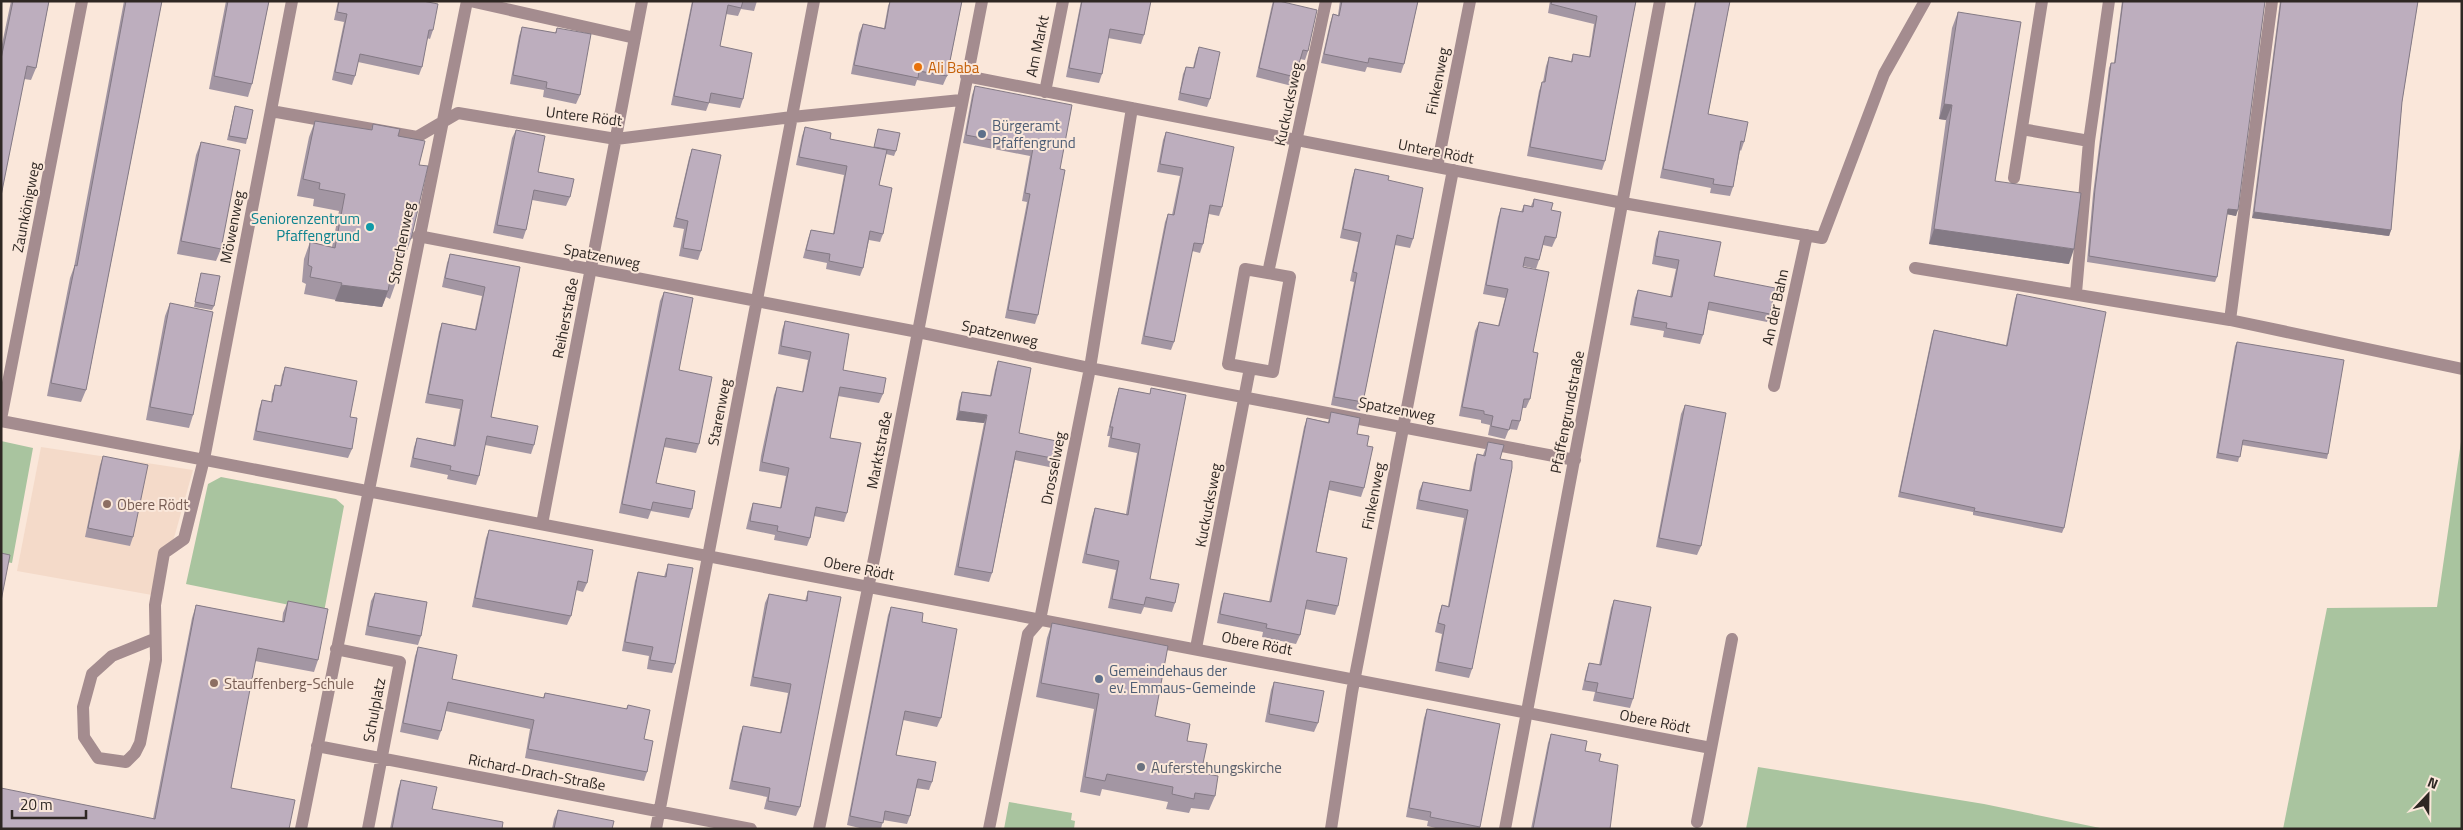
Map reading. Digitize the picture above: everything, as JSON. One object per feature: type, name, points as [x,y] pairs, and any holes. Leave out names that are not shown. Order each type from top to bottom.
[{"type":"street","name":"Zaunkönigweg","points":[[1,420],[82,1]]},
{"type":"street","name":"Möwenweg","points":[[154,638],[112,656],[92,674],[83,707],[84,737],[98,758],[126,762],[135,753],[140,743],[156,660],[154,638],[155,605],[164,553],[184,539],[204,459],[292,1]]},
{"type":"street","points":[[469,1],[635,38]]},
{"type":"street","name":"Storchenweg","points":[[367,490],[373,476],[418,236],[469,1]]},
{"type":"street","name":"Reiherstraße","points":[[542,524],[642,1]]},
{"type":"street","name":"Starenweg","points":[[656,829],[814,1]]},
{"type":"street","points":[[966,76],[982,1]]},
{"type":"street","name":"Am Markt","points":[[966,76],[1045,92],[1063,1]]},
{"type":"street","name":"Kuckucksweg","points":[[1268,273],[1326,1]]},
{"type":"street","name":"Finkenweg","points":[[1437,167],[1470,1]]},
{"type":"street","name":"Pfaffengrundstraße","points":[[1505,829],[1660,1]]},
{"type":"street","name":"Untere Rödt","points":[[1045,92],[1623,203],[1822,238],[1884,74],[1925,1]]},
{"type":"street","points":[[2014,178],[2042,1]]},
{"type":"street","points":[[2076,293],[2089,141],[2109,1]]},
{"type":"street","points":[[2230,320],[2272,1]]},
{"type":"street","name":"Marktstraße","points":[[819,829],[918,332],[966,76]]},
{"type":"street","name":"Untere Rödt","points":[[271,111],[417,137],[458,113],[616,139],[792,116],[961,100]]},
{"type":"street","name":"Drosselweg","points":[[989,829],[1028,634],[1040,620],[1090,368],[1132,108]]},
{"type":"street","points":[[2022,129],[2089,141]]},
{"type":"street","name":"Finkenweg","points":[[1331,829],[1355,679],[1453,170]]},
{"type":"street","name":"An der Bahn","points":[[1774,386],[1807,235]]},
{"type":"street","name":"Spatzenweg","points":[[418,236],[918,332],[1090,368],[1246,396],[1575,460]]},
{"type":"street","points":[[1245,268],[1290,277],[1273,372],[1250,368],[1228,364],[1245,268]]},
{"type":"street","points":[[1915,268],[2076,293],[2230,320],[2462,369]]},
{"type":"street","name":"Kuckucksweg","points":[[1196,648],[1250,368]]},
{"type":"street","name":"Obere Rödt","points":[[1,420],[1711,748]]},
{"type":"street","points":[[301,829],[367,490]]},
{"type":"street","points":[[1696,822],[1732,640]]},
{"type":"street","name":"Schulplatz","points":[[336,649],[400,662],[368,829]]},
{"type":"street","name":"Richard-Drach-Straße","points":[[317,746],[751,829]]},
{"type":"shaded area","name":"Obere Rödt","points":[[41,447],[193,470],[174,538],[152,595],[17,571]]},
{"type":"green space","points":[[2462,435],[2462,829],[2283,829],[2327,608],[2437,607]]},
{"type":"green space","points":[[1,441],[33,448],[12,563],[1,561]]},
{"type":"green space","points":[[221,477],[336,499],[344,506],[324,612],[186,584],[208,484]]},
{"type":"green space","points":[[1758,767],[1984,804],[2105,829],[1746,829]]},
{"type":"green space","points":[[1009,802],[1072,813],[1071,820],[1075,821],[1074,829],[1004,829]]},
{"type":"building","points":[[13,1],[49,1],[36,68],[27,66],[1,196],[1,59]]},
{"type":"building","points":[[126,1],[162,1],[86,390],[51,383],[75,265],[77,266]]},
{"type":"building","points":[[228,1],[269,1],[252,84],[214,76]]},
{"type":"building","points":[[339,1],[423,1],[438,4],[433,30],[429,30],[422,67],[360,54],[355,76],[335,72],[347,14],[337,12]]},
{"type":"building","points":[[693,1],[743,1],[741,8],[728,5],[720,46],[752,53],[743,99],[711,93],[709,103],[674,96]]},
{"type":"building","points":[[890,1],[962,1],[947,76],[919,71],[918,78],[854,65],[863,24],[885,29]]},
{"type":"building","points":[[1082,1],[1151,1],[1144,35],[1110,29],[1102,74],[1069,68]]},
{"type":"building","points":[[1274,1],[1317,10],[1308,51],[1303,50],[1295,77],[1259,68]]},
{"type":"building","points":[[1342,1],[1418,1],[1404,64],[1369,58],[1368,63],[1324,54],[1333,14],[1339,16]]},
{"type":"building","points":[[1552,1],[1636,1],[1605,161],[1530,147],[1542,82],[1545,82],[1549,57],[1572,62],[1573,54],[1590,57],[1597,16],[1551,4]]},
{"type":"building","points":[[1696,1],[1730,1],[1708,114],[1748,122],[1744,142],[1741,141],[1733,187],[1713,184],[1714,179],[1663,169]]},
{"type":"building","points":[[2123,1],[2265,1],[2238,210],[2228,209],[2217,277],[2089,256],[2095,189],[2111,63],[2115,63]]},
{"type":"building","points":[[2281,1],[2418,1],[2402,102],[2391,230],[2254,212]]},
{"type":"building","points":[[1958,12],[2021,22],[1995,181],[2081,193],[2074,249],[1934,229],[1952,105],[1944,104]]},
{"type":"building","points":[[522,27],[556,33],[557,28],[591,34],[580,95],[546,88],[547,82],[513,75]]},
{"type":"building","points":[[1199,47],[1220,52],[1210,99],[1180,93],[1186,67],[1194,68]]},
{"type":"building","points":[[975,86],[1072,105],[1060,169],[1065,170],[1038,315],[1008,310],[1030,194],[1025,193],[1033,148],[966,135]]},
{"type":"building","points":[[235,106],[253,110],[247,139],[229,136]]},
{"type":"building","name":"Seniorenzentrum Pfaffengrund","points":[[315,121],[372,130],[373,124],[400,129],[398,136],[425,141],[419,165],[428,166],[411,239],[405,238],[396,282],[390,280],[388,291],[341,285],[342,283],[310,277],[312,267],[308,265],[310,242],[335,248],[345,194],[319,189],[320,183],[303,179]]},
{"type":"building","points":[[805,127],[831,133],[830,139],[887,150],[879,185],[892,188],[883,234],[870,231],[863,268],[829,261],[830,254],[806,250],[811,230],[834,234],[847,166],[799,157]]},
{"type":"building","points":[[878,129],[900,133],[896,151],[874,147]]},
{"type":"building","points":[[516,130],[545,136],[538,172],[574,179],[570,197],[534,190],[526,230],[497,225]]},
{"type":"building","points":[[1166,132],[1234,147],[1222,207],[1210,205],[1203,244],[1194,243],[1174,342],[1144,336],[1168,214],[1174,215],[1183,168],[1160,164]]},
{"type":"building","points":[[201,142],[240,150],[221,249],[181,241]]},
{"type":"building","points":[[692,149],[721,155],[701,251],[683,248],[688,221],[676,218]]},
{"type":"building","points":[[1355,169],[1389,176],[1388,180],[1423,188],[1413,239],[1397,235],[1363,402],[1334,397],[1357,273],[1353,272],[1361,233],[1343,229]]},
{"type":"building","points":[[1534,199],[1553,203],[1551,210],[1561,212],[1556,238],[1545,236],[1539,260],[1525,257],[1523,267],[1549,272],[1533,352],[1538,353],[1530,399],[1524,399],[1520,421],[1512,420],[1509,430],[1491,426],[1493,416],[1484,414],[1484,411],[1462,407],[1479,322],[1499,326],[1508,289],[1486,285],[1501,208],[1523,212],[1524,205],[1533,207]]},
{"type":"building","points":[[1659,231],[1721,242],[1714,276],[1775,288],[1770,314],[1709,302],[1703,335],[1666,328],[1667,323],[1633,317],[1638,290],[1672,297],[1679,260],[1655,256]]},
{"type":"building","points":[[450,254],[520,267],[491,417],[538,426],[534,445],[487,436],[479,476],[450,470],[451,466],[413,458],[417,438],[455,446],[463,400],[428,394],[442,323],[476,330],[485,287],[445,278]]},
{"type":"building","points":[[201,273],[220,276],[214,306],[195,302]]},
{"type":"building","points":[[664,292],[693,298],[679,370],[712,377],[699,444],[666,438],[656,483],[695,491],[692,509],[653,502],[651,510],[622,504]]},
{"type":"building","points":[[2017,294],[2106,312],[2064,528],[1974,511],[1975,508],[1900,492],[1934,330],[2007,346]]},
{"type":"building","points":[[170,303],[213,312],[193,415],[150,407]]},
{"type":"building","points":[[785,321],[849,334],[843,370],[886,378],[883,394],[840,387],[830,438],[861,443],[847,513],[816,507],[810,538],[777,531],[778,526],[750,521],[753,503],[781,508],[789,468],[762,462],[777,387],[803,392],[811,352],[781,346]]},
{"type":"building","points":[[2237,342],[2344,360],[2328,454],[2243,440],[2240,457],[2218,453]]},
{"type":"building","points":[[998,361],[1031,368],[1019,433],[1061,442],[1057,459],[1016,451],[992,573],[958,567],[987,415],[959,411],[962,392],[991,396]]},
{"type":"building","points":[[285,367],[357,381],[350,417],[357,418],[352,449],[256,431],[262,400],[272,402],[275,385],[281,386]]},
{"type":"building","points":[[1119,388],[1150,394],[1151,388],[1186,395],[1150,579],[1179,584],[1175,603],[1146,597],[1144,605],[1112,599],[1119,561],[1086,554],[1095,508],[1128,515],[1140,444],[1111,438],[1113,427],[1110,427]]},
{"type":"building","points":[[1685,405],[1726,413],[1701,546],[1659,538]]},
{"type":"building","points":[[1331,412],[1360,418],[1357,434],[1369,436],[1367,446],[1373,447],[1364,488],[1330,481],[1316,552],[1347,558],[1338,606],[1307,600],[1300,635],[1266,628],[1267,624],[1220,614],[1224,593],[1271,602],[1307,418],[1329,423]]},
{"type":"building","points":[[1488,442],[1504,445],[1500,459],[1512,461],[1512,468],[1472,669],[1438,662],[1445,625],[1438,623],[1442,605],[1449,607],[1468,510],[1419,500],[1423,482],[1471,491],[1477,454],[1485,456]]},
{"type":"building","points":[[103,456],[148,465],[133,537],[88,528]]},
{"type":"building","points":[[489,530],[593,550],[587,583],[578,581],[571,616],[475,598]]},
{"type":"building","points":[[1,553],[10,555],[1,601]]},
{"type":"building","points":[[668,564],[693,568],[675,664],[650,660],[653,647],[625,642],[638,572],[666,577]]},
{"type":"building","points":[[808,591],[841,597],[800,807],[768,801],[770,788],[732,781],[743,726],[781,733],[789,695],[791,684],[753,677],[769,594],[807,601]]},
{"type":"building","points":[[375,593],[427,602],[421,636],[368,626]]},
{"type":"building","points":[[1614,600],[1651,607],[1633,699],[1596,692],[1598,683],[1585,681],[1589,663],[1601,665]]},
{"type":"building","points":[[288,601],[328,609],[318,660],[258,648],[231,788],[295,800],[289,829],[1,829],[1,788],[155,819],[196,605],[284,622]]},
{"type":"building","points":[[891,607],[923,613],[922,622],[957,629],[941,718],[905,711],[896,755],[936,762],[932,782],[918,779],[910,816],[885,811],[883,823],[850,816]]},
{"type":"building","points":[[1052,623],[1168,646],[1155,716],[1190,724],[1187,741],[1207,744],[1201,773],[1218,776],[1215,796],[1195,793],[1194,799],[1172,794],[1173,787],[1107,774],[1105,781],[1085,777],[1099,694],[1041,683]]},
{"type":"building","points":[[418,647],[457,655],[452,679],[544,698],[545,693],[627,709],[628,705],[650,710],[644,739],[653,741],[647,772],[528,749],[534,720],[448,702],[441,731],[403,723]]},
{"type":"building","points":[[1274,682],[1324,691],[1318,723],[1269,714]]},
{"type":"building","points":[[1427,709],[1500,724],[1480,827],[1430,817],[1431,812],[1409,808]]},
{"type":"building","points":[[1551,734],[1587,741],[1585,751],[1601,754],[1599,761],[1618,765],[1610,829],[1533,829]]},
{"type":"building","points":[[401,780],[437,787],[432,809],[503,822],[502,829],[392,829]]},
{"type":"building","points":[[558,810],[614,821],[612,829],[554,829]]},
{"type":"place","name":"Ali Baba","points":[[918,67]]},
{"type":"place","name":"Bürgeramt Pfaffengrund","points":[[982,134]]},
{"type":"place","name":"Seniorenzentrum Pfaffengrund","points":[[370,227]]},
{"type":"place","name":"Obere Rödt","points":[[107,504]]},
{"type":"place","name":"Gemeindehaus der ev. Emmaus-Gemeinde","points":[[1099,679]]},
{"type":"place","name":"Stauffenberg-Schule","points":[[214,683]]},
{"type":"place","name":"Auferstehungskirche","points":[[1141,767]]}]
